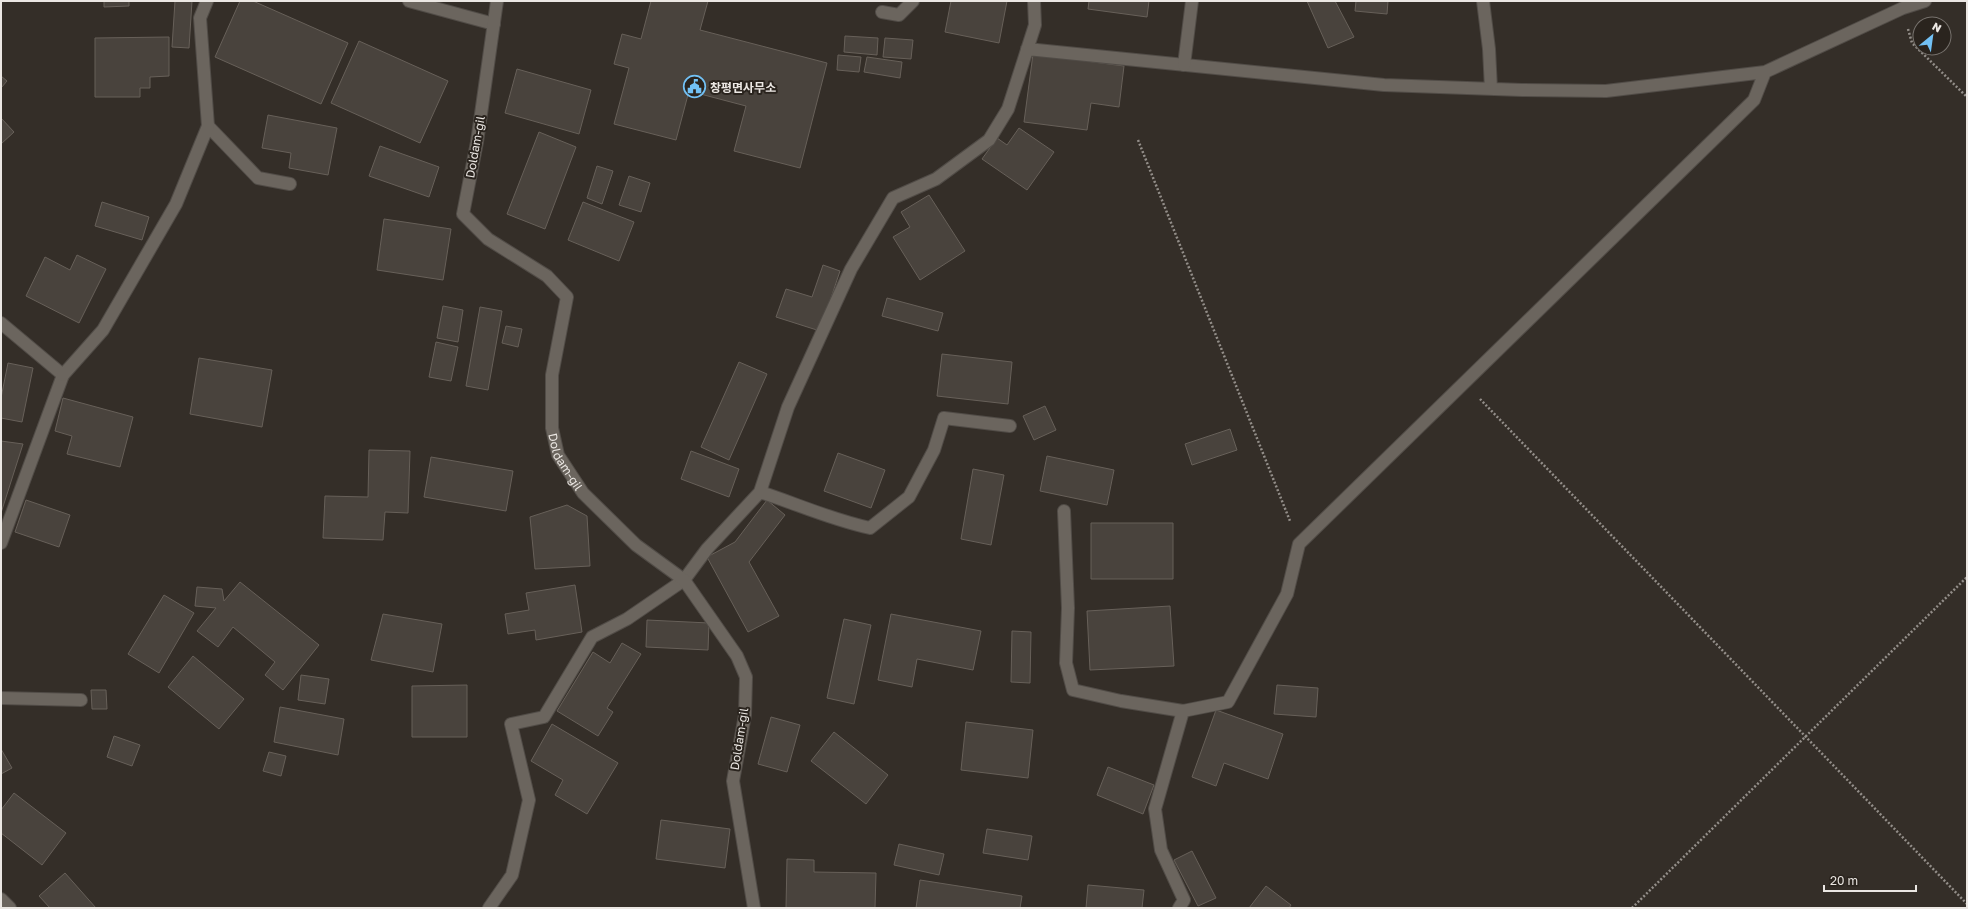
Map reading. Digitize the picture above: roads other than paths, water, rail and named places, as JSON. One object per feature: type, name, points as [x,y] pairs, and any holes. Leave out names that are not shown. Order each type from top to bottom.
[{"type":"street","points":[[1,543],[63,375],[103,330],[176,204],[208,126],[200,18],[207,1]]},
{"type":"street","points":[[409,1],[494,24]]},
{"type":"street","name":"Doldam-gil","points":[[497,1],[477,142],[463,214],[488,239],[547,276],[567,297],[552,375],[552,428],[558,455],[583,492],[636,545],[684,580],[737,656],[746,677],[745,715],[733,781],[754,908]]},
{"type":"street","points":[[882,12],[899,15],[913,1]]},
{"type":"street","points":[[490,908],[512,875],[529,800],[511,724],[544,717],[592,637],[627,618],[684,580],[708,549],[760,492],[788,407],[851,269],[893,198],[936,179],[989,140],[1008,109],[1035,24],[1034,1]]},
{"type":"street","points":[[1184,65],[1192,1]]},
{"type":"street","points":[[1483,1],[1490,49],[1491,89]]},
{"type":"street","points":[[1027,49],[1384,85],[1606,91],[1765,72],[1903,8],[1925,1]]},
{"type":"street","points":[[1064,511],[1068,608],[1066,663],[1073,690],[1121,701],[1183,711],[1228,702],[1287,594],[1299,544],[1754,100],[1765,72]]},
{"type":"street","points":[[208,126],[258,178],[290,184]]},
{"type":"street","points":[[1,323],[63,375]]},
{"type":"street","points":[[760,492],[794,503],[844,523],[870,528],[909,498],[934,450],[944,418],[1010,426]]},
{"type":"street","points":[[1,698],[81,700]]},
{"type":"street","points":[[1179,908],[1184,900],[1161,850],[1156,809],[1183,711]]},
{"type":"street","points":[[1,899],[10,908]]},
{"type":"place","name":"창평면사무소","points":[[694,87]]}]
